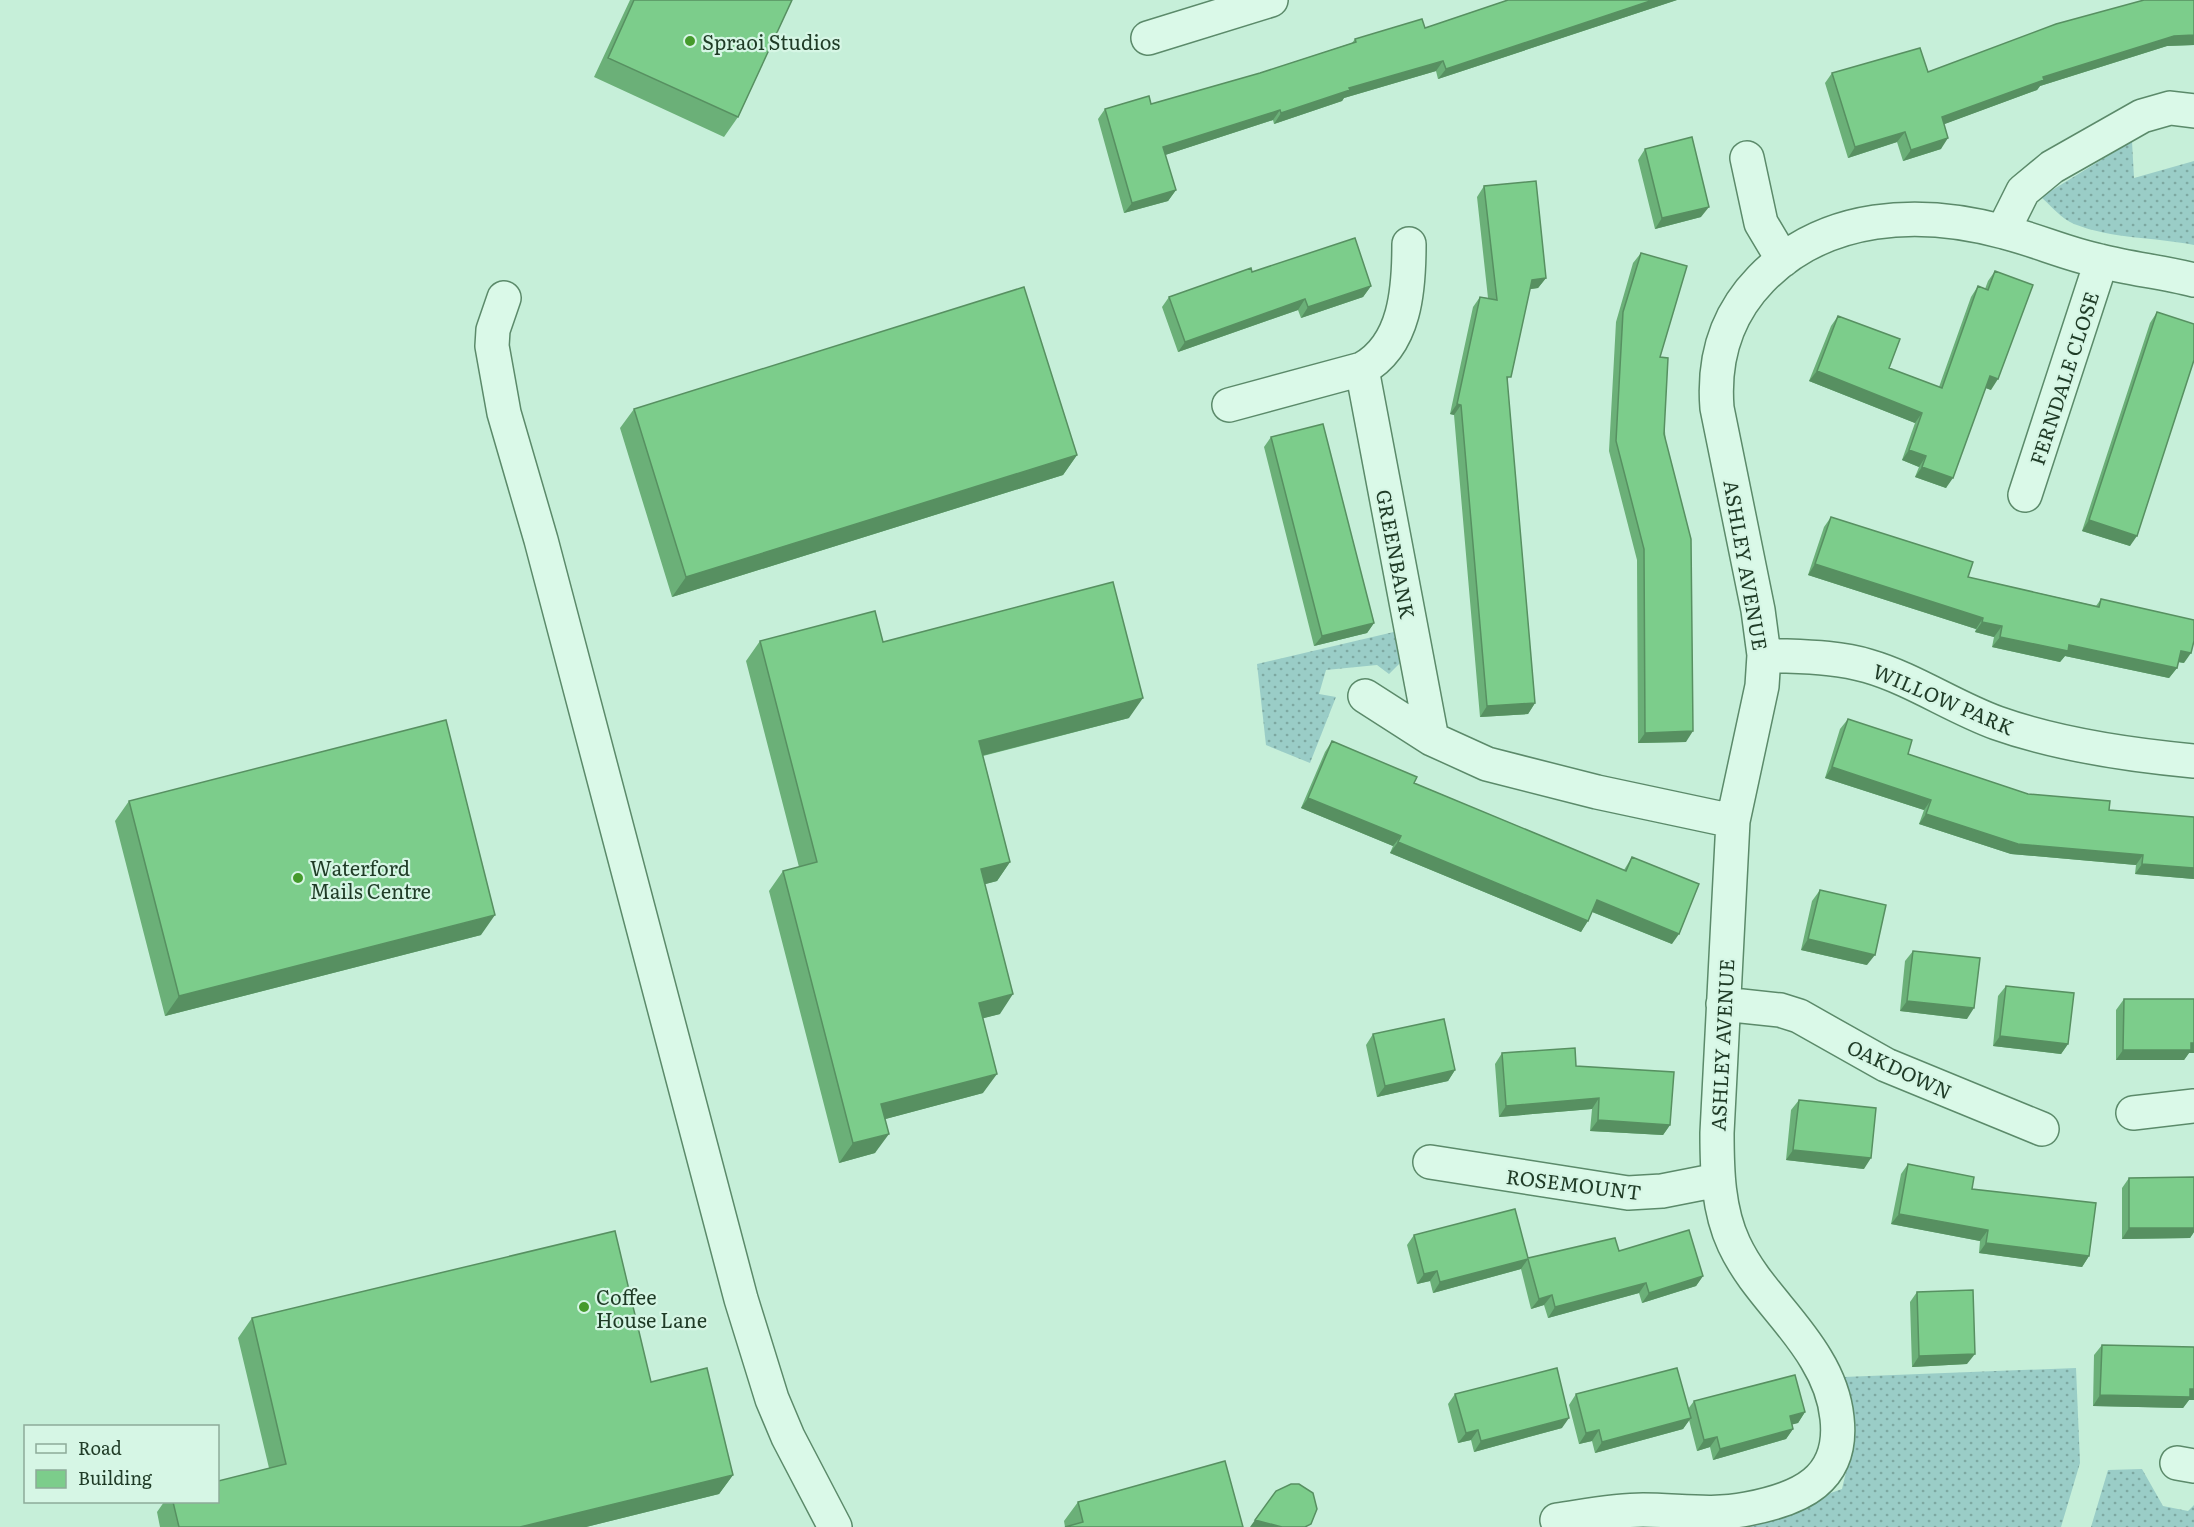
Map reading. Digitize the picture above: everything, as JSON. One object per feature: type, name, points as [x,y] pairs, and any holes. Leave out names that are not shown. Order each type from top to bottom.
[{"type":"street","points":[[1148,38],[1263,1]]},
{"type":"street","points":[[2003,231],[2014,204],[2023,191],[2052,167],[2142,116],[2170,108],[2194,111]]},
{"type":"street","points":[[1747,158],[1757,212],[1766,235],[1782,260]]},
{"type":"street","name":"ASHLEY AVENUE","points":[[1557,1520],[1642,1510],[1729,1512],[1780,1500],[1815,1483],[1834,1460],[1838,1432],[1833,1396],[1817,1360],[1742,1260],[1726,1222],[1718,1180],[1717,1133],[1733,820],[1762,686],[1764,655],[1758,610],[1717,408],[1715,383],[1721,348],[1736,310],[1750,291],[1782,260],[1810,241],[1833,231],[1875,222],[1926,220],[2003,231],[2101,262],[2194,280]]},
{"type":"street","points":[[1229,405],[1362,369],[1381,354],[1399,322],[1409,279],[1409,244]]},
{"type":"street","name":"FERNDALE CLOSE","points":[[2025,495],[2101,262]]},
{"type":"street","points":[[504,298],[493,330],[492,346],[493,364],[504,413],[541,540],[741,1299],[772,1399],[788,1437],[835,1527]]},
{"type":"street","name":"GREENBANK","points":[[1362,369],[1432,739]]},
{"type":"street","name":"WILLOW PARK","points":[[1764,655],[1824,658],[1867,665],[2018,730],[2150,757],[2194,761]]},
{"type":"street","points":[[1365,696],[1432,739],[1466,756],[1514,772],[1733,820]]},
{"type":"street","name":"OAKDOWN","points":[[1723,1004],[1779,1010],[1799,1016],[1886,1065],[2042,1128]]},
{"type":"street","points":[[2133,1113],[2194,1106]]},
{"type":"street","name":"ROSEMOUNT","points":[[1430,1162],[1628,1193],[1662,1191],[1718,1180]]},
{"type":"shaded area","points":[[2132,141],[2134,178],[2194,161],[2194,245],[2088,229],[2065,219],[2041,197]]},
{"type":"shaded area","points":[[1398,631],[1402,661],[1389,674],[1377,665],[1326,670],[1319,694],[1336,697],[1310,763],[1266,745],[1257,664]]},
{"type":"shaded area","points":[[2076,1368],[2080,1463],[2061,1527],[1736,1527],[1842,1489],[1853,1442],[1843,1377]]},
{"type":"shaded area","points":[[2142,1469],[2163,1506],[2188,1511],[2194,1505],[2194,1527],[2091,1527],[2108,1470]]},
{"type":"building","name":"Spraoi Studios","points":[[634,0],[792,0],[738,117],[608,58]]},
{"type":"building","points":[[1508,0],[1653,0],[1446,69],[1443,61],[1349,88],[1350,90],[1281,113],[1280,110],[1163,147],[1176,190],[1132,203],[1105,109],[1149,96],[1151,104],[1260,73],[1356,42],[1355,39],[1422,19],[1425,28]]},
{"type":"building","points":[[2144,0],[2194,0],[2194,35],[2174,36],[2043,77],[2044,80],[1942,117],[1948,138],[1911,150],[1905,132],[1855,147],[1832,73],[1920,48],[1928,72],[2056,24]]},
{"type":"building","points":[[1692,137],[1709,207],[1662,218],[1645,149]]},
{"type":"building","points":[[1536,181],[1546,278],[1532,280],[1511,377],[1507,377],[1535,703],[1487,706],[1461,405],[1457,404],[1480,297],[1497,300],[1484,186]]},
{"type":"building","points":[[1355,238],[1371,286],[1308,307],[1305,299],[1185,342],[1169,297],[1251,268],[1252,272]]},
{"type":"building","points":[[1641,253],[1687,266],[1660,357],[1668,358],[1664,434],[1691,539],[1693,731],[1645,733],[1644,549],[1616,441],[1623,312]]},
{"type":"building","points":[[1995,271],[2033,285],[1998,379],[1990,376],[1953,478],[1922,467],[1926,456],[1909,450],[1922,413],[1817,371],[1838,316],[1900,339],[1889,368],[1942,388],[1978,286],[1988,290]]},
{"type":"building","points":[[1024,287],[1077,455],[686,577],[634,409]]},
{"type":"building","points":[[2157,312],[2194,324],[2194,360],[2137,536],[2089,520]]},
{"type":"building","points":[[1323,424],[1374,623],[1322,636],[1271,437]]},
{"type":"building","points":[[1831,517],[1973,562],[1968,577],[2099,607],[2101,599],[2194,620],[2194,641],[2191,653],[2181,651],[2177,668],[2069,645],[2068,651],[2000,637],[2002,626],[1982,622],[1983,618],[1815,564]]},
{"type":"building","points":[[1113,582],[1143,698],[979,741],[1010,862],[981,869],[1013,994],[979,1003],[997,1074],[881,1104],[889,1134],[853,1143],[783,871],[817,862],[760,641],[875,611],[883,642]]},
{"type":"building","points":[[1848,719],[1912,740],[1908,754],[2028,794],[2110,801],[2109,810],[2194,817],[2194,868],[2142,864],[2143,855],[2018,844],[1926,814],[1931,800],[1832,767]]},
{"type":"building","name":"Waterford Mails Centre","points":[[446,720],[495,915],[179,996],[129,801]]},
{"type":"building","points":[[1332,741],[1417,777],[1414,783],[1626,871],[1632,857],[1699,884],[1679,934],[1597,900],[1588,921],[1398,842],[1401,836],[1308,798]]},
{"type":"building","points":[[1820,890],[1886,905],[1875,955],[1808,939]]},
{"type":"building","points":[[1913,951],[1980,958],[1974,1008],[1907,1001]]},
{"type":"building","points":[[2006,986],[2074,993],[2068,1044],[2000,1036]]},
{"type":"building","points":[[2124,999],[2194,999],[2194,1043],[2191,1043],[2191,1050],[2123,1050]]},
{"type":"building","points":[[1444,1019],[1455,1070],[1385,1086],[1373,1034]]},
{"type":"building","points":[[1575,1048],[1576,1066],[1674,1072],[1670,1125],[1598,1120],[1599,1098],[1506,1106],[1502,1053]]},
{"type":"building","points":[[1799,1100],[1876,1108],[1871,1158],[1793,1150]]},
{"type":"building","points":[[1908,1164],[1974,1177],[1972,1189],[2096,1203],[2089,1256],[1986,1243],[1988,1230],[1899,1214]]},
{"type":"building","points":[[2194,1177],[2194,1228],[2129,1228],[2129,1178]]},
{"type":"building","points":[[1515,1209],[1528,1258],[1615,1238],[1619,1251],[1689,1230],[1703,1276],[1649,1293],[1646,1283],[1555,1307],[1552,1295],[1539,1299],[1528,1259],[1440,1282],[1437,1271],[1424,1274],[1414,1235]]},
{"type":"building","points":[[615,1231],[651,1382],[707,1368],[733,1475],[520,1527],[179,1527],[173,1503],[219,1503],[219,1481],[286,1464],[252,1318]]},
{"type":"building","points":[[1973,1290],[1975,1354],[1919,1356],[1917,1292]]},
{"type":"building","points":[[2102,1345],[2194,1347],[2194,1389],[2190,1389],[2190,1397],[2100,1395]]},
{"type":"building","points":[[1557,1368],[1569,1418],[1481,1441],[1478,1430],[1466,1433],[1455,1394]]},
{"type":"building","points":[[1677,1368],[1691,1418],[1602,1442],[1599,1430],[1586,1433],[1576,1394]]},
{"type":"building","points":[[1795,1375],[1805,1412],[1790,1416],[1793,1429],[1720,1449],[1717,1437],[1704,1440],[1694,1401]]},
{"type":"building","points":[[1225,1461],[1243,1527],[1065,1527],[1083,1522],[1078,1502]]},
{"type":"building","points":[[1291,1484],[1299,1484],[1313,1493],[1317,1509],[1311,1524],[1305,1527],[1282,1527],[1255,1520],[1276,1491]]},
{"type":"place","name":"Spraoi Studios","points":[[690,41]]},
{"type":"place","name":"Waterford Mails Centre","points":[[298,878]]},
{"type":"place","name":"Coffee House Lane","points":[[584,1307]]}]
